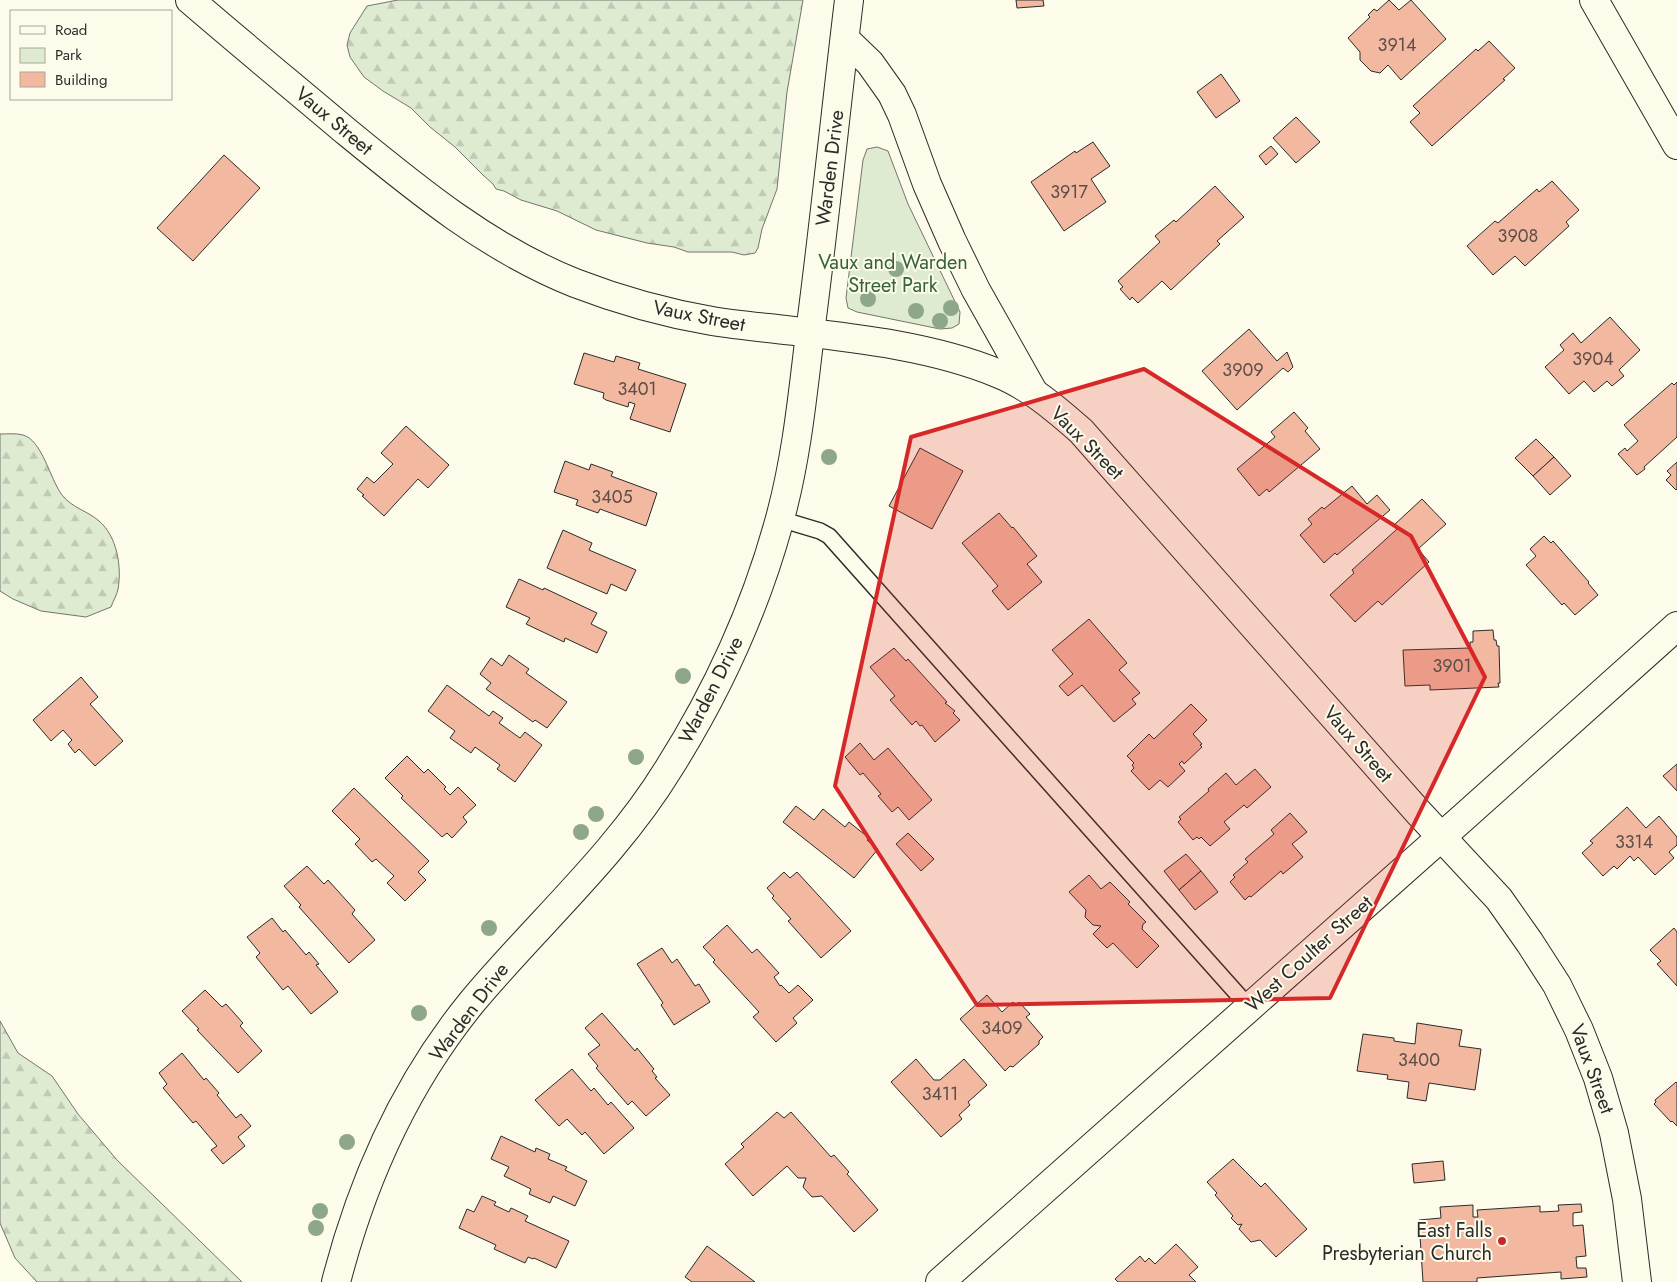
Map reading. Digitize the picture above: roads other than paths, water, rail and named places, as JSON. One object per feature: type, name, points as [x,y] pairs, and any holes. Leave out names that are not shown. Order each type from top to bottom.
[{"type":"street","name":"Vaux Street","points":[[190,0],[426,196],[468,226],[511,252],[574,282],[613,297],[666,312],[714,322],[899,346],[962,360],[1000,373],[1034,393],[1060,412],[1081,431],[1441,837],[1499,899],[1530,943],[1557,985],[1579,1030],[1598,1078],[1614,1133],[1627,1199],[1637,1282]]},
{"type":"street","name":"Warden Drive","points":[[336,1282],[370,1176],[393,1125],[417,1082],[444,1040],[470,1005],[602,857],[641,810],[669,768],[726,665],[748,616],[780,518],[799,426],[849,0]]},
{"type":"street","points":[[1594,0],[1677,145]]},
{"type":"street","points":[[844,39],[870,63],[892,94],[952,241],[976,290],[1034,393]]},
{"type":"street","name":"West Coulter Street","points":[[940,1282],[1677,626]]},
{"type":"lane","points":[[780,518],[820,531],[829,536],[1250,1007]]},
{"type":"place","name":"East Falls Presbyterian Church","points":[[1502,1241]]},
{"type":"park label","name":"Vaux and Warden Street Park","points":[[893,274]]}]
